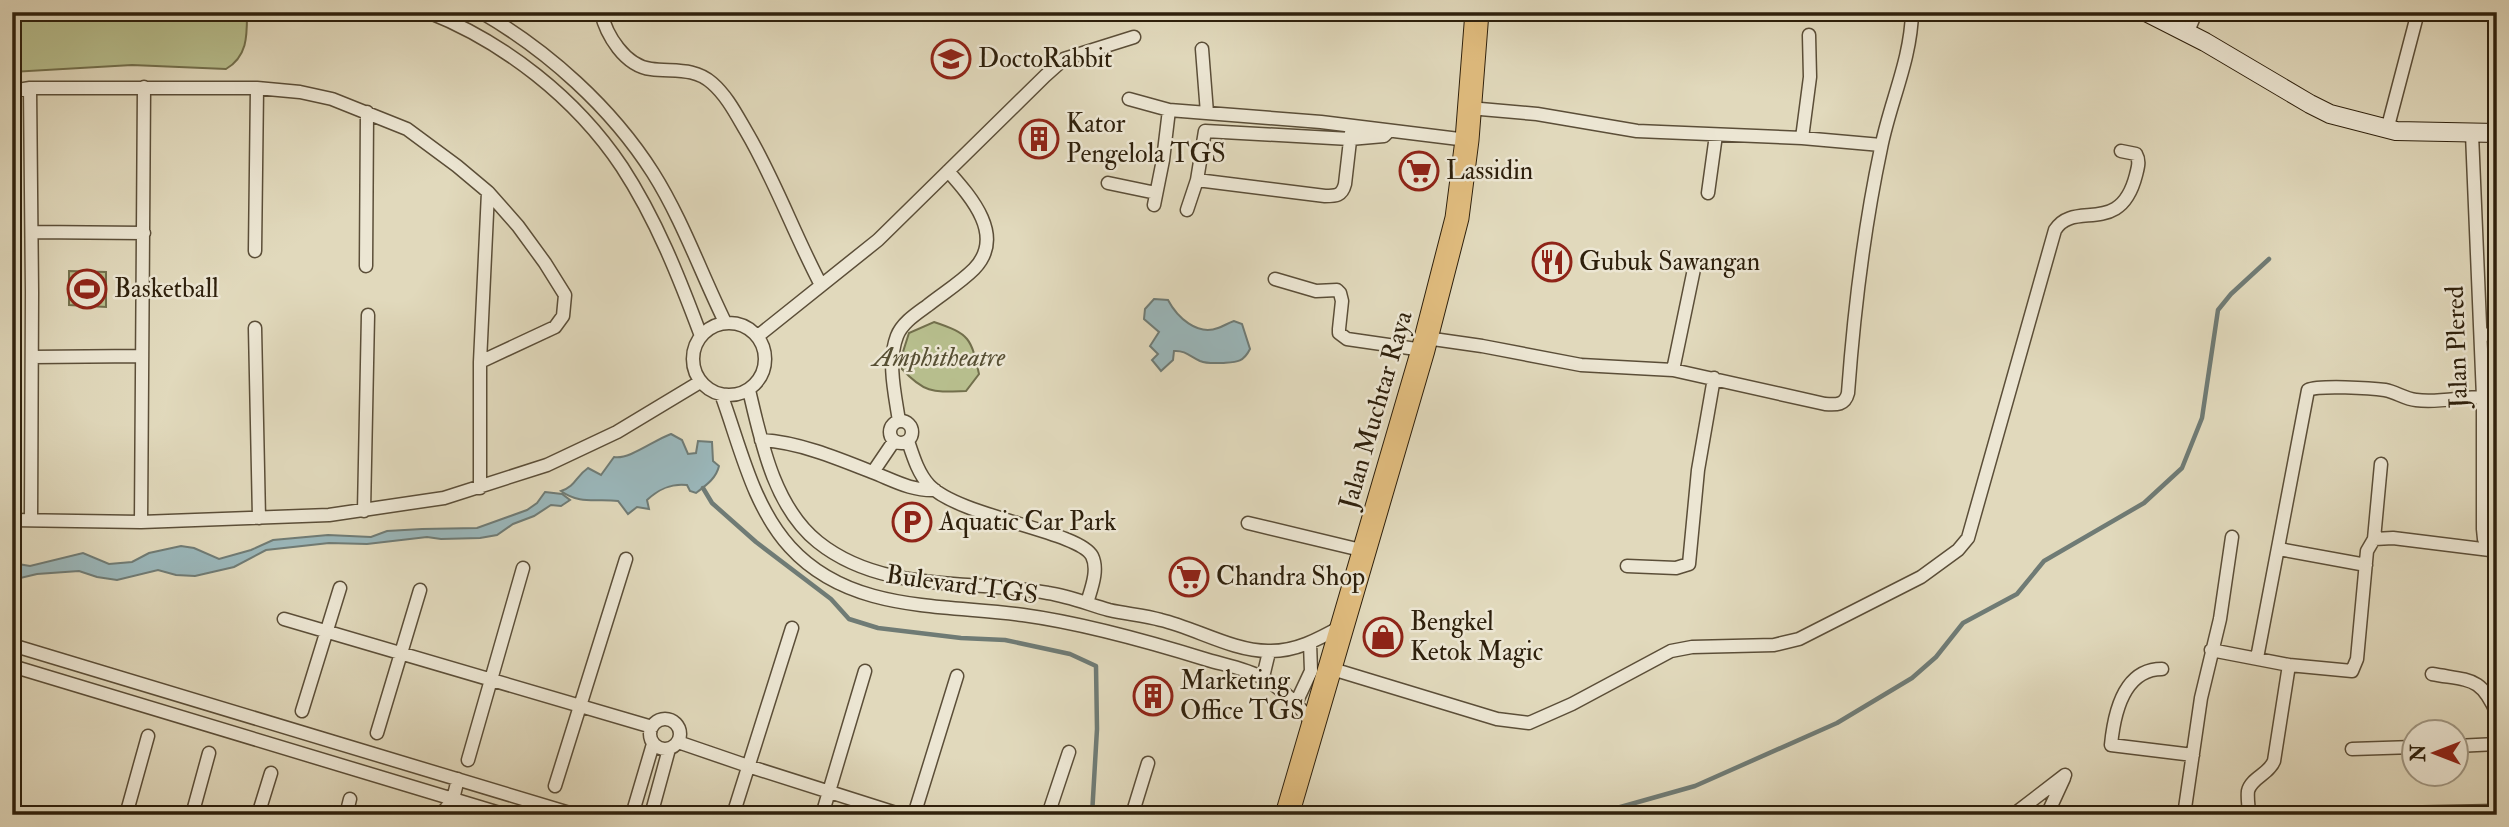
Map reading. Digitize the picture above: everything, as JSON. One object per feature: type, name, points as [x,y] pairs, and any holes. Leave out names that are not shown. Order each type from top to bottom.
[{"type":"highway","name":"Jalan Muchtar Raya","points":[[1287,815],[1425,344],[1457,218],[1476,12]]},
{"type":"main road","points":[[2146,12],[2255,70],[2310,104],[2337,116],[2387,130],[2419,133],[2497,133]]},
{"type":"street","points":[[428,12],[477,35],[513,58],[562,99],[602,140],[638,194],[667,248],[701,336]]},
{"type":"street","points":[[481,12],[527,42],[561,70],[595,101],[631,143],[670,203],[725,322]]},
{"type":"street","points":[[601,12],[609,34],[633,62],[649,69],[696,73],[708,79],[721,92],[761,156],[821,285]]},
{"type":"street","points":[[1275,279],[1312,290],[1337,290],[1342,301],[1339,329],[1342,337],[1347,339],[1482,346],[1581,365],[1673,370],[1825,404],[1841,404],[1846,400],[1856,308],[1881,145],[1908,47],[1912,12]]},
{"type":"street","points":[[2186,33],[2196,12]]},
{"type":"street","points":[[2387,130],[2417,12]]},
{"type":"street","points":[[1802,138],[1810,77],[1809,35]]},
{"type":"street","points":[[758,336],[878,240],[1045,76],[1065,60],[1135,37]]},
{"type":"street","points":[[1202,48],[1207,113]]},
{"type":"street","points":[[141,522],[144,87]]},
{"type":"street","points":[[30,88],[31,520]]},
{"type":"street","points":[[12,90],[257,88],[332,99],[407,130],[488,192],[545,262],[565,295],[565,309],[555,327],[480,362]]},
{"type":"street","points":[[255,251],[257,88]]},
{"type":"street","points":[[1129,99],[1168,110],[1352,125],[1466,140]]},
{"type":"street","points":[[1469,108],[1537,114],[1637,131],[1802,138],[1881,145]]},
{"type":"street","points":[[1108,183],[1155,199],[1163,160],[1168,110]]},
{"type":"street","points":[[366,266],[367,112]]},
{"type":"street","points":[[1197,180],[1325,196],[1338,195],[1345,184],[1352,125]]},
{"type":"street","points":[[1187,210],[1197,180],[1205,131],[1350,139],[1384,136],[1388,131]]},
{"type":"street","name":"Jalan Plered","points":[[2472,134],[2483,397],[2483,535],[2493,551]]},
{"type":"street","points":[[1708,193],[1716,135]]},
{"type":"street","points":[[1329,668],[1497,719],[1529,723],[1572,704],[1671,651],[1692,647],[1790,643],[1921,577],[1948,559],[1968,538],[2055,230],[2065,220],[2111,212],[2120,206],[2134,181],[2139,162],[2136,154],[2121,151]]},
{"type":"street","points":[[899,421],[892,369],[899,332],[915,315],[974,268],[984,253],[987,241],[983,217],[977,206],[948,171]]},
{"type":"street","points":[[480,488],[480,362],[488,192]]},
{"type":"street","points":[[32,232],[144,233]]},
{"type":"street","points":[[1673,370],[1694,269]]},
{"type":"street","points":[[364,511],[368,315]]},
{"type":"street","points":[[725,322],[749,328],[758,336],[764,347],[764,371],[758,382],[737,395],[720,394],[707,388],[700,382],[693,359],[695,346],[701,336],[712,327],[725,322]]},
{"type":"street","points":[[255,328],[259,518]]},
{"type":"street","points":[[2481,334],[2497,335]]},
{"type":"street","points":[[32,357],[142,356]]},
{"type":"street","points":[[1627,566],[1676,568],[1689,564],[1698,470],[1714,378]]},
{"type":"street","points":[[12,520],[141,522],[259,518],[364,511],[444,498],[547,465],[640,419],[700,382]]},
{"type":"street","name":"Bulevard TGS","points":[[749,390],[761,440],[783,495],[816,541],[856,565],[896,577],[1038,592],[1148,617],[1254,650],[1269,652],[1310,643],[1342,626]]},
{"type":"street","points":[[2257,658],[2308,390],[2382,390],[2408,399],[2428,401],[2483,397]]},
{"type":"street","name":"Bulevard TGS","points":[[720,394],[760,499],[788,545],[821,573],[862,592],[891,600],[919,606],[1025,615],[1193,655],[1262,677],[1296,703],[1313,724]]},
{"type":"street","points":[[899,421],[911,427],[911,437],[908,441],[899,443],[894,441],[890,432],[899,421]]},
{"type":"street","points":[[761,440],[779,441],[806,448],[908,487],[935,490]]},
{"type":"street","points":[[873,472],[894,441]]},
{"type":"street","points":[[908,441],[918,468],[935,490],[995,517],[1059,537],[1087,550],[1093,557],[1094,566],[1087,603]]},
{"type":"street","points":[[2211,650],[2289,666],[2348,672],[2354,668],[2367,551],[2374,539],[2381,464]]},
{"type":"street","points":[[2483,520],[2497,520]]},
{"type":"street","points":[[1248,523],[1365,551]]},
{"type":"street","points":[[2184,815],[2201,698],[2220,619],[2231,537]]},
{"type":"street","points":[[2374,539],[2393,538],[2493,551]]},
{"type":"street","points":[[2279,549],[2365,565]]},
{"type":"street","points":[[555,786],[626,559]]},
{"type":"street","points":[[468,760],[523,568]]},
{"type":"street","points":[[302,711],[340,588]]},
{"type":"street","points":[[377,733],[420,590]]},
{"type":"street","points":[[1143,641],[1148,617]]},
{"type":"street","points":[[284,619],[652,727]]},
{"type":"street","points":[[733,815],[792,628]]},
{"type":"street","points":[[1193,655],[1203,634]]},
{"type":"street","points":[[1296,703],[1311,671],[1310,643]]},
{"type":"street","points":[[12,645],[576,815]]},
{"type":"street","points":[[1262,677],[1269,652]]},
{"type":"street","points":[[12,666],[506,815]]},
{"type":"street","points":[[2249,815],[2248,789],[2269,770],[2274,761],[2289,666]]},
{"type":"street","points":[[2162,669],[2143,673],[2125,691],[2116,711],[2111,745],[2193,755]]},
{"type":"street","points":[[822,815],[865,671]]},
{"type":"street","points":[[2432,674],[2472,681],[2483,687],[2497,714]]},
{"type":"street","points":[[914,815],[957,676]]},
{"type":"street","points":[[632,815],[653,744],[652,727],[661,719],[673,721],[680,730],[651,815]]},
{"type":"street","points":[[127,815],[148,736]]},
{"type":"street","points":[[653,744],[663,750],[674,745],[748,766],[902,815]]},
{"type":"street","points":[[2470,745],[2497,744]]},
{"type":"street","points":[[2352,750],[2400,748]]},
{"type":"street","points":[[1048,815],[1069,752]]},
{"type":"street","points":[[192,815],[209,753]]},
{"type":"street","points":[[1132,815],[1148,763]]},
{"type":"street","points":[[258,815],[271,773]]},
{"type":"street","points":[[2020,812],[2065,775],[2047,815]]},
{"type":"street","points":[[441,815],[453,799],[458,779]]},
{"type":"street","points":[[346,815],[350,799]]},
{"type":"street","points":[[453,799],[459,815]]},
{"type":"street","points":[[2348,814],[2497,811]]},
{"type":"green space","points":[[247,12],[246,37],[239,58],[226,69],[132,65],[12,72],[12,13]]},
{"type":"green space","name":"Basketball","points":[[69,271],[106,272],[106,307],[69,305]]},
{"type":"green space","name":"Amphitheatre","points":[[934,322],[962,334],[971,345],[979,374],[966,391],[931,390],[917,383],[902,369],[902,355],[909,333]]},
{"type":"water","points":[[1154,299],[1168,300],[1182,318],[1195,327],[1210,330],[1234,321],[1242,324],[1250,349],[1242,359],[1222,363],[1203,362],[1174,351],[1173,360],[1161,371],[1152,360],[1158,354],[1150,346],[1159,332],[1144,319],[1145,309]]},
{"type":"water","points":[[671,434],[682,440],[688,454],[696,453],[698,441],[712,442],[713,461],[719,466],[718,471],[696,493],[690,491],[687,485],[670,486],[647,500],[649,509],[637,507],[628,514],[618,501],[582,500],[561,491],[570,487],[588,468],[601,475],[614,457],[627,456]]},
{"type":"water","points":[[545,492],[562,494],[570,500],[561,506],[551,505],[497,535],[480,538],[427,537],[367,544],[329,543],[266,550],[234,567],[195,576],[158,570],[117,580],[79,571],[37,574],[12,580],[12,563],[30,566],[83,553],[109,564],[132,562],[149,553],[181,546],[194,548],[219,559],[251,550],[273,540],[328,535],[371,537],[387,531],[477,528],[527,510],[537,503]]},
{"type":"waterway","points":[[1592,815],[1695,786],[1837,723],[1912,678],[1936,657],[1963,623],[2017,594],[2044,561],[2144,503],[2182,468],[2202,418],[2218,310],[2231,294],[2269,259]]},
{"type":"waterway","points":[[703,488],[712,503],[756,542],[831,599],[849,619],[878,628],[961,638],[1005,640],[1070,654],[1096,666],[1097,729],[1092,815]]},
{"type":"place","name":"DoctoRabbit","points":[[951,59]]},
{"type":"place","name":"Kator Pengelola TGS","points":[[1039,139]]},
{"type":"place","name":"Lassidin","points":[[1419,171]]},
{"type":"place","name":"Gubuk Sawangan","points":[[1552,262]]},
{"type":"place","name":"Basketball","points":[[87,289]]},
{"type":"place","name":"Aquatic Car Park","points":[[912,522]]},
{"type":"place","name":"Chandra Shop","points":[[1189,577]]},
{"type":"place","name":"Bengkel Ketok Magic","points":[[1383,637]]},
{"type":"place","name":"Marketing Office TGS","points":[[1153,696]]}]
